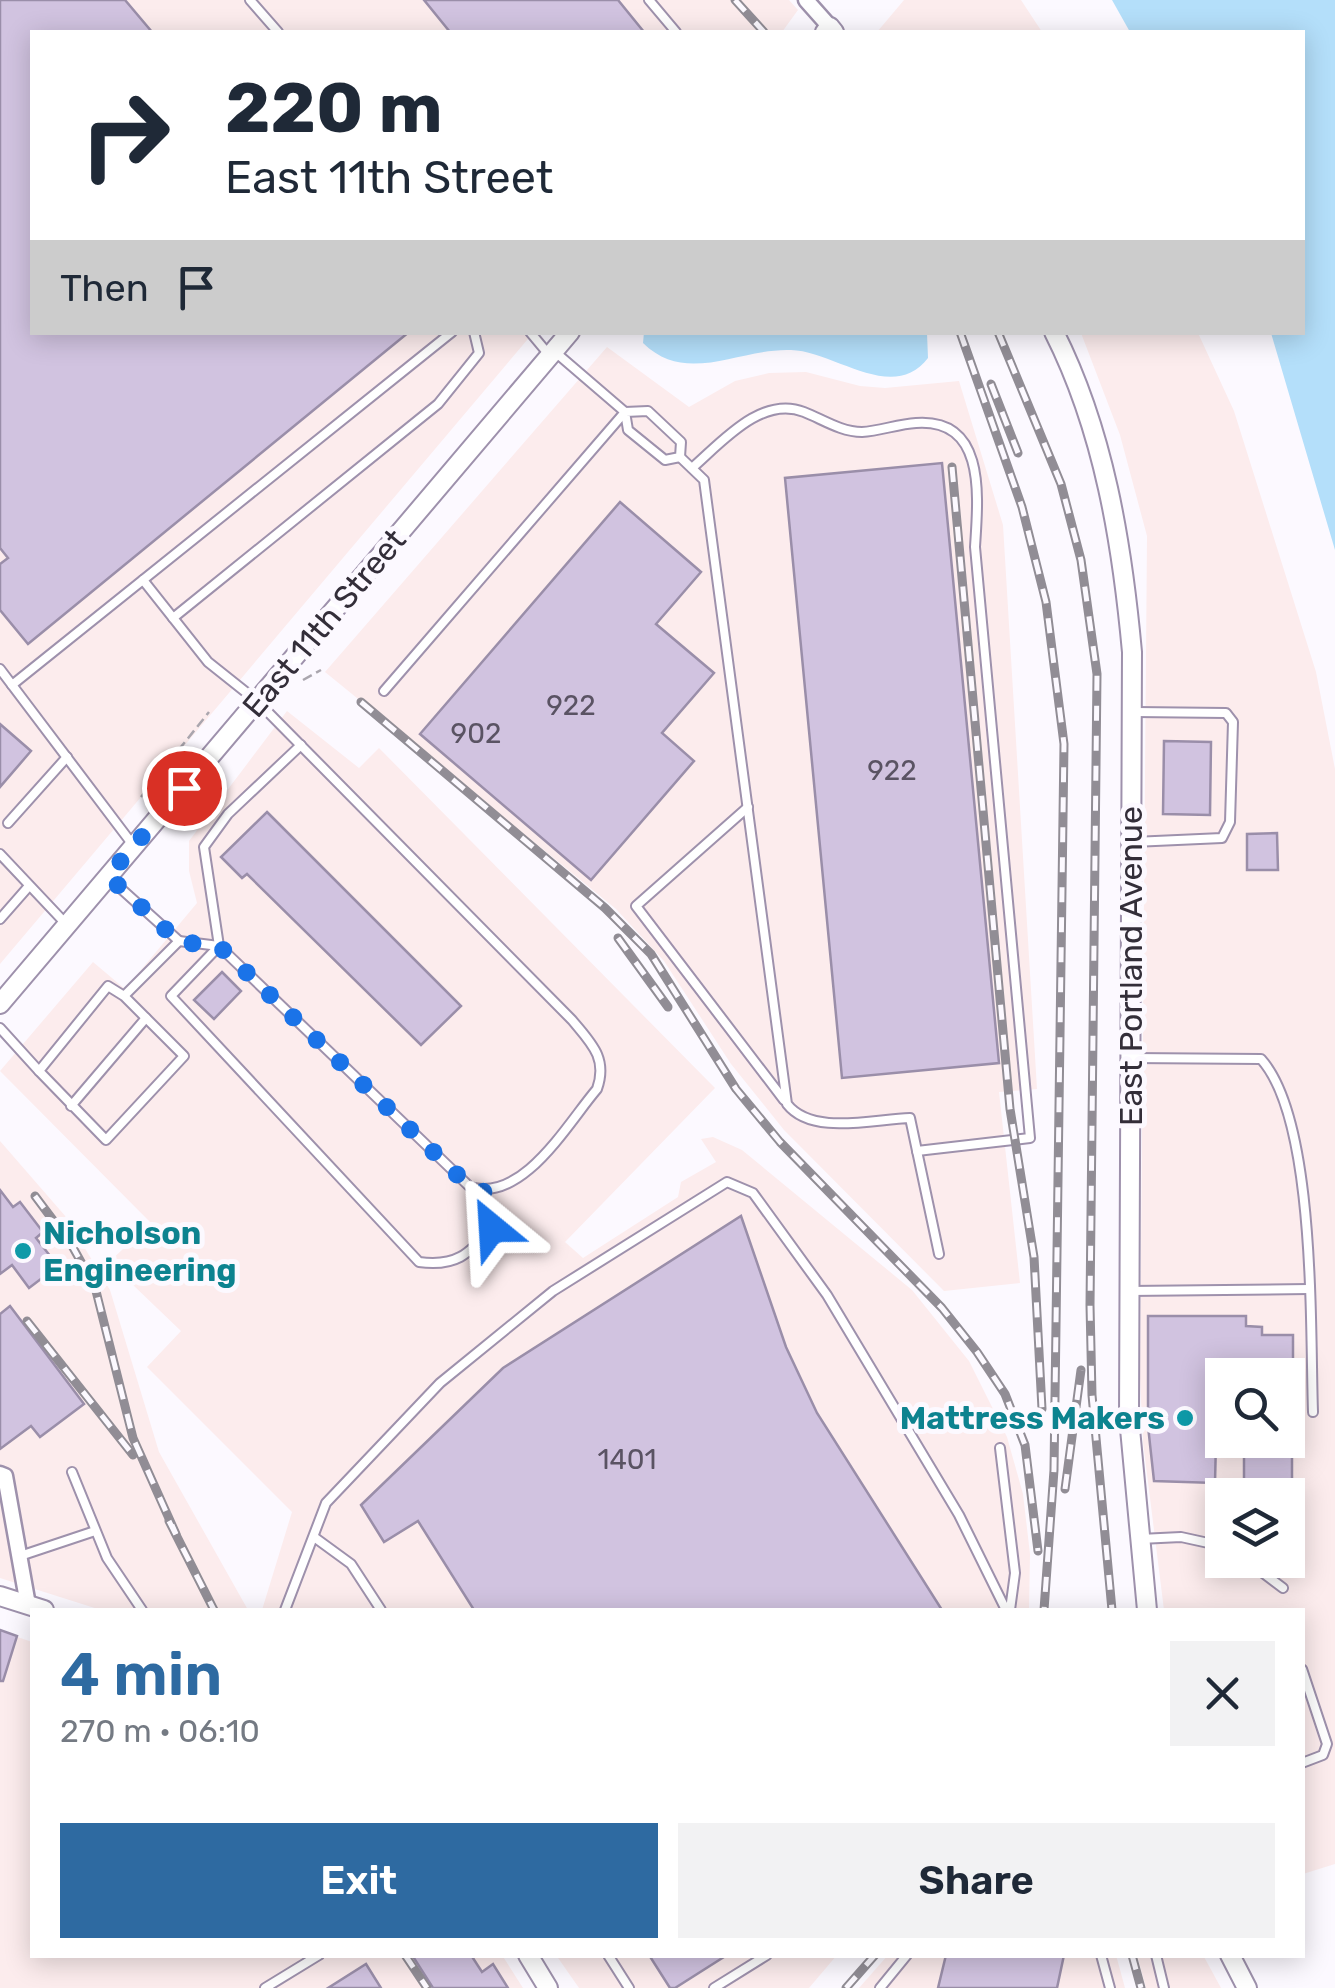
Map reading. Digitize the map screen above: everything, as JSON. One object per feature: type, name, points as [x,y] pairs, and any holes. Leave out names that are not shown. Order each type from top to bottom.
[{"type":"street","points":[[806,0],[829,30]]},
{"type":"street","name":"East 11th Street","points":[[0,1004],[568,335]]},
{"type":"street","name":"East Portland Avenue","points":[[1055,335],[1095,441],[1122,556],[1132,652],[1128,1418],[1147,1608]]},
{"type":"street","points":[[0,1474],[5,1476],[20,1556],[36,1608]]},
{"type":"street","points":[[0,1596],[36,1608]]},
{"type":"street","points":[[530,1958],[548,1988]]},
{"type":"street","points":[[1231,1958],[1246,1988]]},
{"type":"lane","points":[[250,0],[276,30]]},
{"type":"lane","points":[[649,0],[674,30]]},
{"type":"lane","points":[[12,685],[448,335]]},
{"type":"lane","points":[[174,618],[438,404],[479,354],[475,335]]},
{"type":"lane","points":[[533,335],[625,412],[648,411],[681,442],[680,457]]},
{"type":"lane","points":[[692,468],[744,424],[766,411],[799,410],[860,432],[919,422],[950,428],[973,453],[978,490],[974,547],[1030,1138],[917,1152]]},
{"type":"lane","points":[[625,412],[628,430],[652,450],[665,460],[680,457]]},
{"type":"lane","points":[[384,691],[625,412]]},
{"type":"lane","points":[[680,457],[704,480],[787,1104]]},
{"type":"lane","points":[[143,580],[208,662],[257,701],[301,745],[506,950],[599,1054],[603,1072],[597,1089],[520,1179],[484,1192],[470,1187],[219,946],[204,847],[228,814],[301,745]]},
{"type":"lane","points":[[0,669],[134,846]]},
{"type":"lane","points":[[1132,712],[1226,713],[1233,722],[1230,822],[1222,838],[1133,842]]},
{"type":"lane","points":[[8,824],[67,756]]},
{"type":"lane","points":[[748,807],[636,906],[798,1118],[817,1122],[910,1118],[939,1254]]},
{"type":"lane","points":[[0,854],[68,925]]},
{"type":"lane","points":[[108,876],[179,942],[219,946]]},
{"type":"lane","points":[[0,919],[29,886]]},
{"type":"lane","points":[[124,996],[179,942]]},
{"type":"lane","points":[[219,946],[171,996],[418,1262],[442,1266],[468,1256],[492,1228],[484,1192]]},
{"type":"lane","points":[[0,1028],[39,1072],[71,1106],[106,1140],[184,1056],[124,996],[108,986],[39,1072]]},
{"type":"lane","points":[[71,1106],[146,1018]]},
{"type":"lane","points":[[1131,1058],[1260,1059],[1271,1071],[1296,1142],[1309,1289],[1313,1412]]},
{"type":"lane","points":[[286,1608],[326,1503],[440,1383],[553,1291],[727,1182],[753,1193],[827,1295],[958,1516],[1007,1608]]},
{"type":"lane","points":[[1129,1291],[1309,1289]]},
{"type":"lane","points":[[1000,1448],[1014,1573],[1008,1608]]},
{"type":"lane","points":[[72,1472],[95,1531],[141,1608]]},
{"type":"lane","points":[[20,1556],[95,1531]]},
{"type":"lane","points":[[314,1538],[350,1564],[380,1608]]},
{"type":"lane","points":[[1140,1539],[1205,1541]]},
{"type":"lane","points":[[1270,1578],[1284,1588]]},
{"type":"lane","points":[[1305,1678],[1327,1744],[1323,1754],[1305,1762]]},
{"type":"lane","points":[[265,1988],[314,1958]]},
{"type":"lane","points":[[610,1958],[629,1988]]},
{"type":"lane","points":[[714,1988],[763,1958]]},
{"type":"lane","points":[[880,1988],[904,1958]]},
{"type":"lane","points":[[1102,1958],[1110,1988]]},
{"type":"lane","points":[[1157,1958],[1164,1988]]},
{"type":"path","points":[[303,680],[321,670]]},
{"type":"path","points":[[140,797],[209,712]]},
{"type":"shaded area","points":[[0,0],[789,0],[798,10],[783,30],[30,30],[30,335],[531,335],[0,964]]},
{"type":"shaded area","points":[[904,0],[1021,0],[1041,30],[879,30]]},
{"type":"shaded area","points":[[1082,335],[1199,335],[1234,411],[1316,672],[1335,769],[1335,1864],[1305,1873],[1305,1608],[1164,1608],[1143,1442],[1140,1378],[1147,536],[1120,435]]},
{"type":"shaded area","points":[[607,347],[689,407],[735,381],[769,373],[806,372],[860,386],[885,388],[959,381],[1003,525],[1037,1089],[999,1092],[1020,1283],[944,1291],[784,1130],[731,1064],[664,961],[616,909],[325,672]]},
{"type":"shaded area","points":[[287,711],[359,768],[379,748],[715,1088],[565,1242],[583,1258],[678,1197],[681,1182],[716,1162],[701,1139],[713,1137],[742,1150],[912,1290],[969,1361],[1007,1437],[1023,1494],[1030,1554],[1029,1608],[263,1608],[292,1512],[147,1367],[181,1331],[109,1262],[151,1223],[0,1071],[93,962],[125,989],[197,903],[189,871],[189,841]]},
{"type":"shaded area","points":[[0,1141],[66,1217],[110,1290],[159,1452],[247,1608],[95,1608],[0,1578]]},
{"type":"shaded area","points":[[0,1631],[30,1641],[30,1958],[504,1958],[523,1988],[0,1988]]},
{"type":"shaded area","points":[[558,1958],[834,1958],[809,1988],[579,1988]]},
{"type":"shaded area","points":[[885,1958],[1117,1958],[1125,1988],[859,1988]]},
{"type":"shaded area","points":[[1138,1958],[1205,1958],[1221,1988],[1146,1988]]},
{"type":"water","points":[[1112,0],[1335,0],[1335,550],[1272,335],[1305,335],[1305,30],[1129,30]]},
{"type":"water","points":[[644,335],[927,335],[928,358],[914,371],[881,376],[791,350],[695,364],[677,362],[660,356],[643,343]]},
{"type":"building","points":[[0,0],[125,0],[150,30],[30,30],[30,335],[405,335],[28,644],[0,610],[0,564],[8,558],[0,548]]},
{"type":"building","points":[[424,0],[618,0],[642,30],[448,30]]},
{"type":"building","points":[[942,463],[999,1063],[842,1078],[785,478]]},
{"type":"building","points":[[620,502],[701,572],[656,624],[714,673],[662,733],[694,761],[591,880],[420,734]]},
{"type":"building","points":[[0,724],[31,751],[0,787]]},
{"type":"building","points":[[1164,741],[1211,742],[1210,815],[1163,814]]},
{"type":"building","points":[[267,812],[461,1006],[421,1045],[247,874],[242,878],[221,857]]},
{"type":"building","points":[[1277,833],[1278,870],[1247,870],[1247,834]]},
{"type":"building","points":[[222,972],[241,991],[214,1019],[194,1000]]},
{"type":"building","name":"Nicholson Engineering","points":[[0,1190],[13,1207],[20,1202],[43,1232],[36,1238],[58,1266],[29,1288],[12,1265],[0,1274]]},
{"type":"building","points":[[741,1216],[786,1347],[817,1413],[941,1608],[473,1608],[418,1521],[384,1542],[361,1505],[503,1368]]},
{"type":"building","points":[[10,1306],[84,1404],[40,1437],[31,1426],[0,1449],[0,1314]]},
{"type":"building","name":"Mattress Makers","points":[[1148,1316],[1246,1316],[1246,1326],[1262,1327],[1262,1335],[1293,1335],[1293,1358],[1205,1358],[1205,1458],[1216,1458],[1215,1478],[1205,1478],[1205,1483],[1154,1481],[1148,1426]]},
{"type":"building","points":[[1244,1458],[1292,1458],[1292,1478],[1244,1478]]},
{"type":"building","points":[[0,1630],[17,1636],[3,1681],[0,1681]]},
{"type":"building","points":[[414,1958],[473,1958],[482,1972],[493,1964],[508,1988],[433,1988]]},
{"type":"building","points":[[651,1958],[722,1958],[675,1988],[670,1988]]},
{"type":"building","points":[[945,1958],[1063,1958],[1057,1988],[938,1988]]},
{"type":"building","points":[[366,1964],[381,1988],[328,1988]]},
{"type":"railway","points":[[735,0],[762,30]]},
{"type":"railway","points":[[961,335],[1022,507],[1046,602],[1064,744],[1054,1470],[1044,1608]]},
{"type":"railway","points":[[999,335],[1061,484],[1081,560],[1097,674],[1090,1305],[1092,1395],[1112,1608]]},
{"type":"railway","points":[[991,384],[1018,453]]},
{"type":"railway","points":[[952,467],[1010,1109],[1034,1257],[1042,1409]]},
{"type":"railway","points":[[361,702],[605,908],[651,954],[736,1089],[780,1142],[942,1308],[1005,1394],[1025,1445],[1038,1551]]},
{"type":"railway","points":[[618,938],[668,1007]]},
{"type":"railway","points":[[35,1196],[71,1244],[95,1287],[133,1438],[176,1534]]},
{"type":"railway","points":[[27,1321],[133,1455]]},
{"type":"railway","points":[[1065,1489],[1081,1370]]},
{"type":"railway","points":[[169,1521],[213,1608]]},
{"type":"railway","points":[[407,1958],[427,1988]]},
{"type":"railway","points":[[846,1988],[872,1958]]},
{"type":"railway","points":[[1133,1958],[1141,1988]]},
{"type":"place","name":"Nicholson Engineering","points":[[23,1251]]},
{"type":"place","name":"Mattress Makers","points":[[1185,1418]]},
{"type":"route","points":[[184,788],[108,876],[179,942],[219,946],[470,1187],[484,1192],[492,1228]]}]
